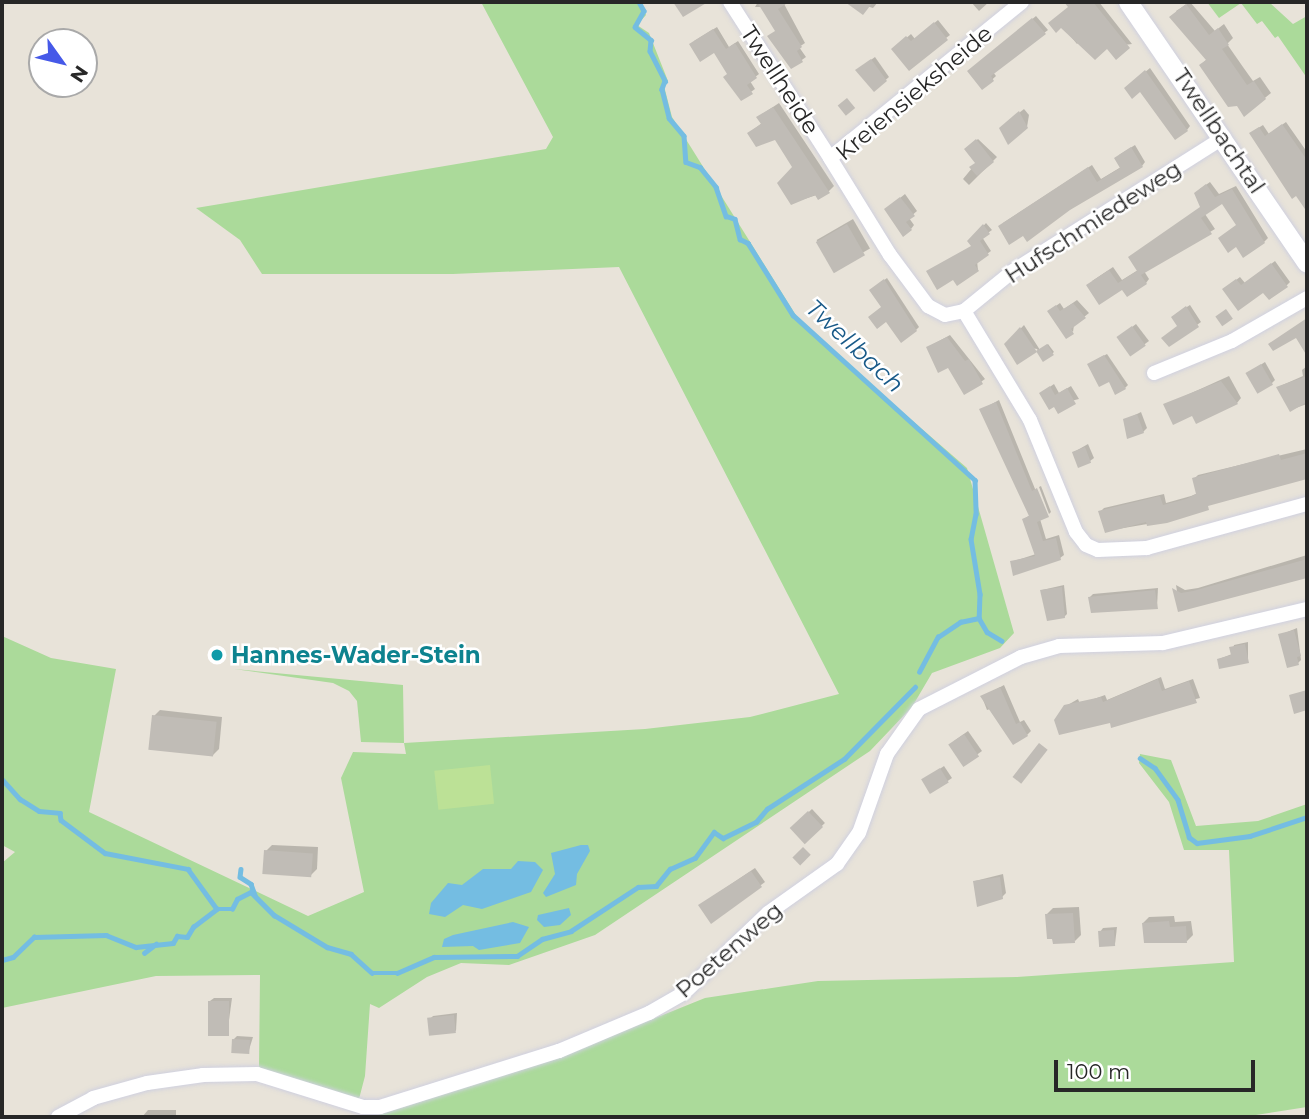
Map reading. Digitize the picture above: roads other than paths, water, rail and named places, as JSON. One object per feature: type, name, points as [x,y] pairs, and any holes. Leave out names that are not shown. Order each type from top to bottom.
[{"type":"street","name":"Twellheide","points":[[730,2],[830,158]]},
{"type":"street","name":"Kreiensieksheide","points":[[964,311],[945,315],[928,306],[890,255],[830,158],[1022,2]]},
{"type":"street","name":"Twellbachtal","points":[[1128,2],[1224,137],[1307,263]]},
{"type":"street","name":"Hufschmiedeweg","points":[[964,311],[1013,271],[1224,137]]},
{"type":"street","points":[[1154,373],[1232,341],[1307,298]]},
{"type":"street","points":[[964,311],[1030,421],[1076,531],[1086,545],[1098,550],[1147,548],[1307,504]]},
{"type":"street","name":"Poetenweg","points":[[58,1117],[93,1098],[147,1083],[244,1074],[257,1074],[363,1107],[380,1107],[559,1051],[649,1013],[684,993],[768,913],[836,864],[859,833],[887,754],[919,709],[1021,657],[1059,646],[1163,643],[1307,609]]},
{"type":"water","points":[[588,845],[590,851],[577,874],[576,885],[546,897],[543,893],[555,874],[551,853]]},
{"type":"water","points":[[518,861],[535,862],[543,870],[531,892],[482,909],[463,905],[445,917],[429,914],[431,903],[448,883],[462,885],[483,869],[511,869]]},
{"type":"water","points":[[569,908],[571,915],[560,925],[544,927],[537,920],[538,915]]},
{"type":"water","points":[[513,922],[529,927],[520,943],[479,950],[473,946],[442,947],[444,939],[453,935]]},
{"type":"waterway","name":"Twellbach","points":[[639,2],[644,11],[635,27],[651,40],[650,51],[665,81],[662,89],[669,118],[684,136],[686,162],[700,167],[716,187],[726,216],[735,219],[740,239],[748,243],[793,315],[975,480],[976,514],[971,539],[980,594],[979,618]]},
{"type":"waterway","points":[[979,618],[987,632],[1002,641]]},
{"type":"waterway","points":[[919,672],[938,637],[960,622],[979,618]]},
{"type":"waterway","points":[[2,960],[13,957],[34,937],[106,935],[136,947],[173,943],[177,936],[187,937],[193,927],[217,909],[232,909],[237,899],[251,892],[274,915],[327,947],[351,954],[372,973],[397,973],[434,957],[517,956],[542,939],[571,931],[638,887],[656,886],[670,869],[695,858],[714,832],[723,838],[756,822],[767,809],[844,759],[915,687]]},
{"type":"waterway","points":[[1140,758],[1155,768],[1178,800],[1189,837],[1197,843],[1250,836],[1307,817]]},
{"type":"waterway","points":[[2,779],[20,799],[39,811],[60,813],[61,820],[105,853],[188,869],[217,909]]},
{"type":"waterway","points":[[241,869],[240,877],[251,884],[255,895]]},
{"type":"waterway","points":[[144,953],[156,944]]},
{"type":"place","name":"Hannes-Wader-Stein","points":[[217,655]]}]
